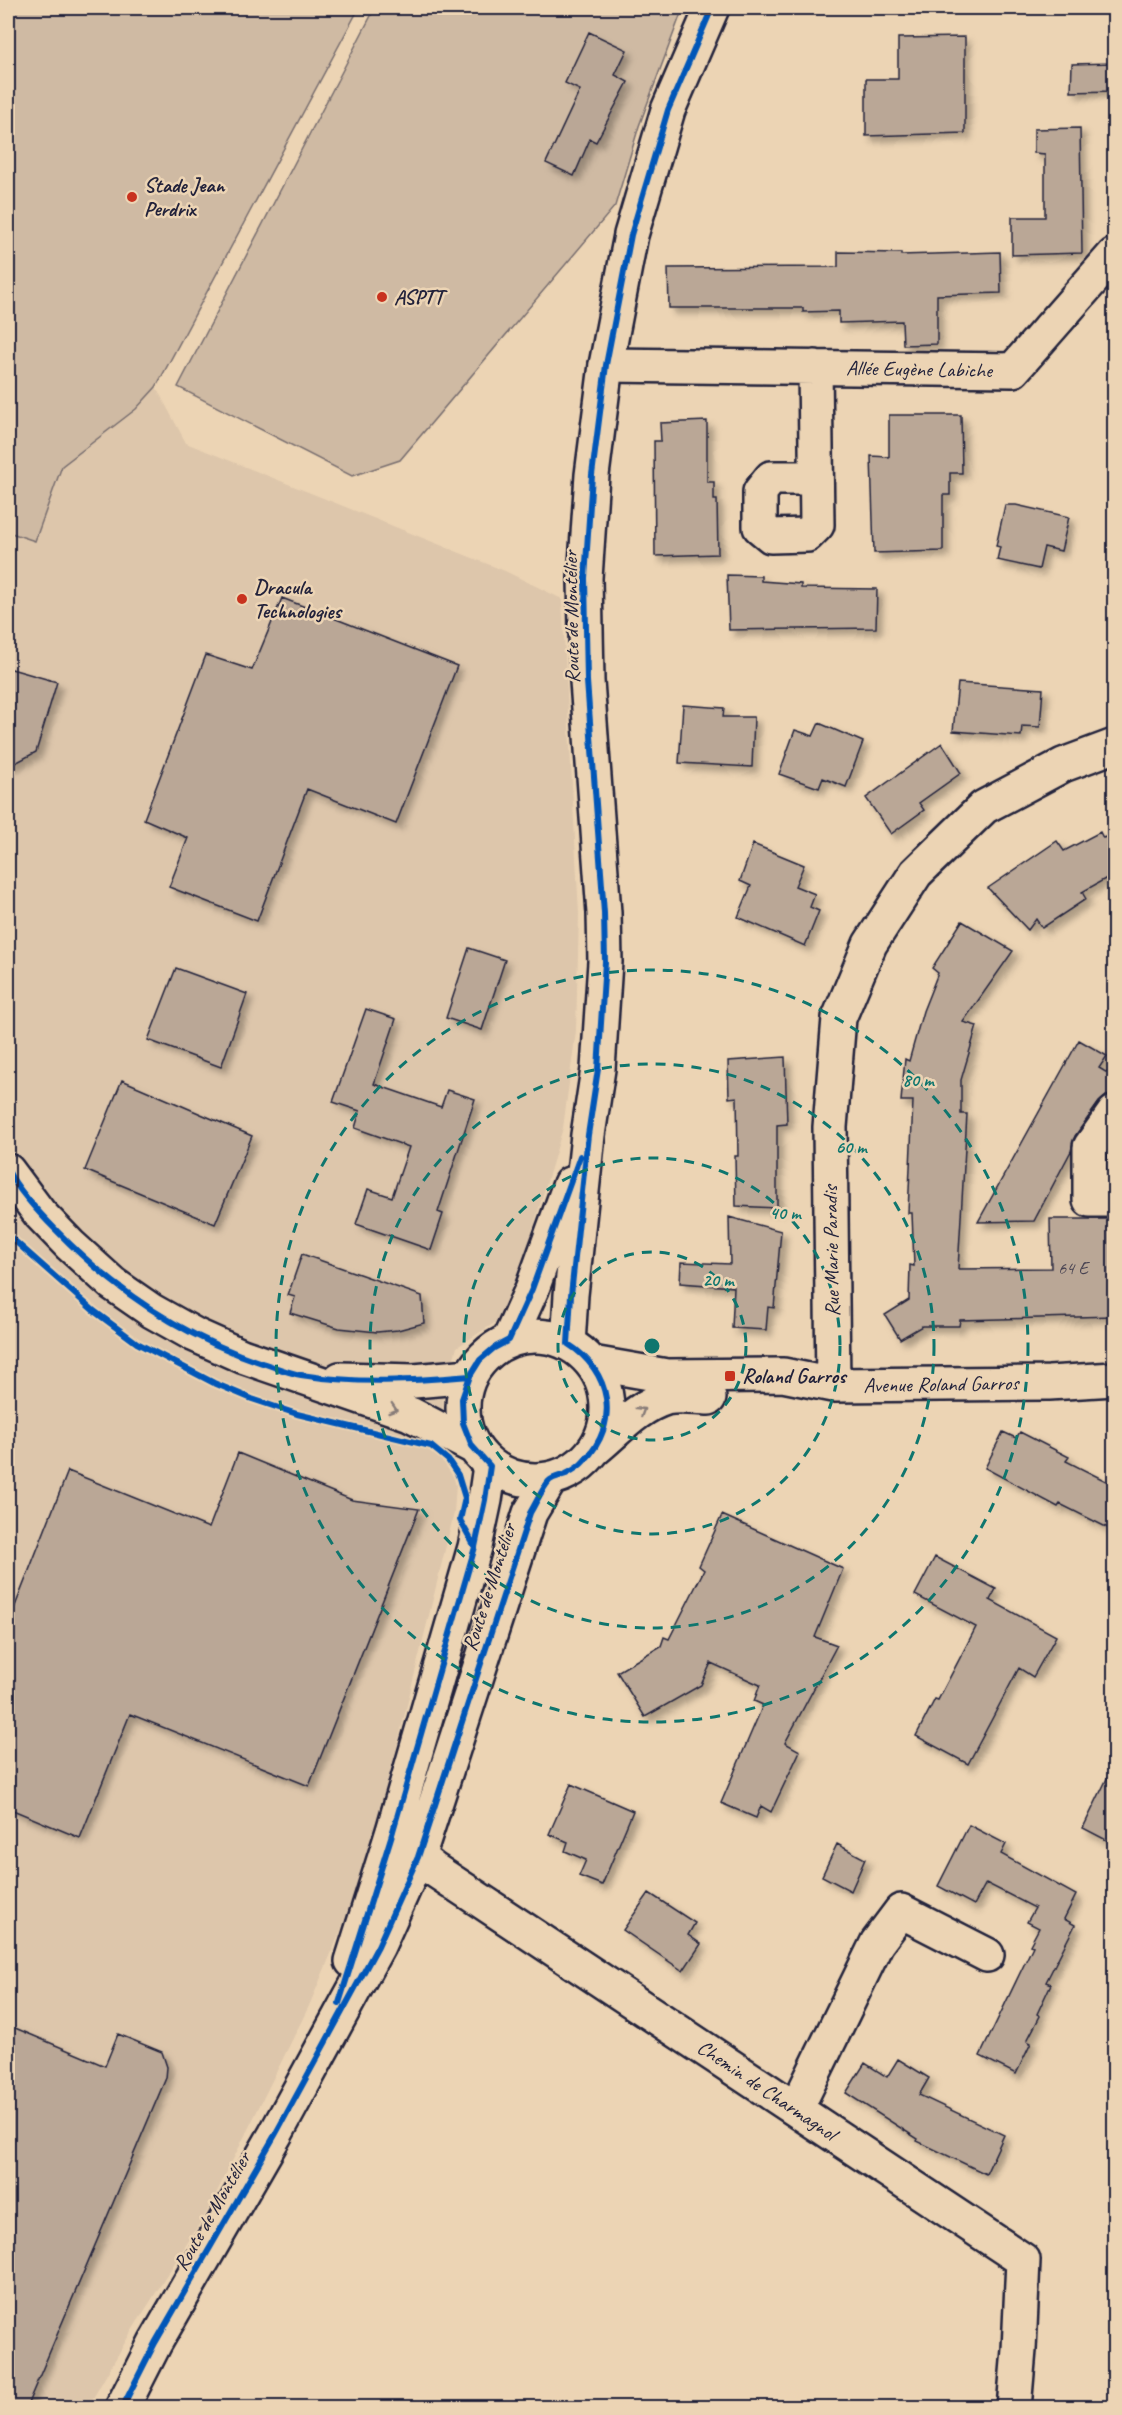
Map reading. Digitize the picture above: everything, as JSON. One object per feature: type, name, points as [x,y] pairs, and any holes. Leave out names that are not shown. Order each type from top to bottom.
[{"type":"street","name":"Route de Montélier","points":[[580,1353],[571,1295],[588,1135],[598,1069],[605,962],[604,913],[587,681],[585,578],[592,475],[606,365],[632,235],[668,110],[712,8]]},
{"type":"street","name":"Allée Eugène Labiche","points":[[606,365],[1013,370],[1114,255]]},
{"type":"street","name":"Allée Eugène Labiche","points":[[815,367],[816,478]]},
{"type":"street","name":"Rue Marie Paradis","points":[[833,1385],[830,1127],[839,1018],[870,944],[916,873],[984,807],[1063,765],[1114,746]]},
{"type":"street","points":[[1114,1113],[1090,1147],[1090,1200],[1114,1200]]},
{"type":"street","name":"Route de Montélier","points":[[509,1340],[532,1289],[588,1135]]},
{"type":"street","points":[[8,1171],[40,1214],[70,1245],[113,1284],[152,1311],[195,1335],[242,1356],[410,1414],[481,1456]]},
{"type":"street","name":"Route de Montélier","points":[[529,1335],[549,1337],[580,1353],[603,1382],[608,1404],[605,1427],[596,1448],[583,1462],[568,1473],[550,1480],[529,1481],[508,1476],[481,1456],[463,1424],[462,1399],[470,1376],[480,1360],[494,1348],[509,1340],[529,1335]]},
{"type":"street","name":"Avenue Roland Garros","points":[[580,1353],[667,1376],[783,1375],[833,1385],[1049,1383],[1114,1379]]},
{"type":"street","points":[[299,1375],[357,1381],[414,1381],[470,1376]]},
{"type":"street","name":"Avenue Roland Garros","points":[[1049,1383],[1114,1389]]},
{"type":"street","name":"Avenue Roland Garros","points":[[596,1448],[627,1420],[645,1408],[668,1398],[783,1396],[833,1385]]},
{"type":"street","name":"Route de Montélier","points":[[330,2031],[393,1832],[475,1547],[485,1500],[481,1456]]},
{"type":"street","name":"Route de Montélier","points":[[122,2408],[378,1946],[418,1857],[530,1513],[550,1480]]},
{"type":"street","name":"Chemin de Charmagnol","points":[[393,1832],[418,1857],[1023,2260],[1014,2408]]},
{"type":"street","points":[[796,2109],[877,1943],[901,1911],[987,1955]]},
{"type":"shaded area","name":"Stade Jean Perdrix","points":[[8,8],[359,8],[156,387],[136,409],[62,466],[35,541],[8,532]]},
{"type":"shaded area","name":"ASPTT","points":[[375,8],[683,8],[639,126],[615,206],[400,460],[352,476],[178,387]]},
{"type":"shaded area","points":[[156,387],[186,443],[505,571],[562,599],[579,914],[576,1031],[563,1128],[507,1315],[457,1347],[443,1397],[445,1461],[453,1472],[456,1484],[454,1513],[375,1836],[341,1930],[309,2006],[207,2212],[131,2332],[88,2407],[8,2408],[8,532],[35,541],[62,466],[136,409]]},
{"type":"building","points":[[589,32],[627,50],[615,75],[628,82],[596,142],[590,139],[574,176],[546,163],[580,90],[565,83]]},
{"type":"building","points":[[965,37],[965,133],[866,136],[866,79],[898,79],[898,38]]},
{"type":"building","points":[[1114,63],[1114,91],[1071,92],[1072,64]]},
{"type":"building","points":[[1080,128],[1082,253],[1012,255],[1012,217],[1045,217],[1045,154],[1034,153],[1034,129]]},
{"type":"building","points":[[838,252],[901,253],[901,255],[1000,252],[1001,293],[937,295],[937,344],[903,345],[902,321],[839,323],[839,311],[803,312],[803,308],[669,308],[668,268],[838,267]]},
{"type":"building","points":[[889,415],[961,415],[962,473],[950,473],[950,495],[943,495],[943,551],[874,553],[871,456],[889,457]]},
{"type":"building","points":[[707,421],[707,482],[714,482],[714,500],[717,500],[718,554],[655,556],[654,441],[661,441],[660,423]]},
{"type":"building","points":[[1005,505],[1016,505],[1069,517],[1061,551],[1044,547],[1039,569],[997,560],[1000,547],[996,546]]},
{"type":"building","points":[[727,575],[761,576],[761,581],[801,584],[801,588],[877,589],[876,628],[729,630]]},
{"type":"building","points":[[282,598],[457,666],[396,824],[307,789],[257,921],[169,887],[188,838],[144,819],[206,655],[252,670]]},
{"type":"building","points":[[8,668],[57,682],[36,752],[8,767]]},
{"type":"building","points":[[958,683],[1043,689],[1040,727],[1022,726],[1021,736],[953,731]]},
{"type":"building","points":[[683,705],[724,708],[723,717],[754,717],[752,767],[679,763]]},
{"type":"building","points":[[819,723],[863,742],[846,787],[823,778],[819,788],[779,774],[795,730],[813,736]]},
{"type":"building","points":[[942,743],[961,773],[919,803],[924,810],[891,834],[866,798]]},
{"type":"building","points":[[1100,832],[1103,838],[1114,834],[1114,874],[1082,892],[1086,899],[1042,928],[1036,919],[1028,930],[988,888],[1057,841],[1064,851]]},
{"type":"building","points":[[753,844],[804,865],[795,886],[815,894],[810,907],[819,911],[805,946],[738,917],[751,886],[740,881]]},
{"type":"building","points":[[962,921],[1013,951],[963,1022],[977,1026],[961,1080],[961,1114],[967,1114],[958,1269],[1051,1268],[1050,1219],[1114,1219],[1114,1316],[960,1320],[959,1326],[922,1326],[900,1339],[885,1315],[909,1300],[910,1265],[914,1266],[912,1213],[908,1213],[913,1101],[901,1101],[905,1059],[909,1061],[923,1011],[938,973],[932,968]]},
{"type":"building","points":[[469,948],[505,960],[482,1030],[446,1018]]},
{"type":"building","points":[[176,968],[247,994],[221,1067],[148,1040]]},
{"type":"building","points":[[366,1009],[396,1019],[374,1084],[441,1107],[447,1090],[475,1099],[438,1212],[443,1214],[431,1250],[356,1224],[368,1189],[392,1197],[409,1147],[355,1128],[360,1111],[333,1102]]},
{"type":"building","points":[[1079,1040],[1107,1056],[1099,1068],[1114,1077],[1114,1094],[1106,1096],[1099,1102],[1075,1136],[1071,1151],[1034,1221],[978,1222]]},
{"type":"building","points":[[785,1057],[787,1124],[777,1125],[777,1208],[736,1206],[737,1097],[729,1098],[728,1061]]},
{"type":"building","points":[[122,1080],[252,1136],[215,1224],[85,1170]]},
{"type":"building","points":[[729,1217],[781,1231],[774,1308],[768,1307],[766,1330],[732,1328],[734,1287],[680,1283],[681,1262],[730,1264]]},
{"type":"building","points":[[302,1254],[422,1296],[424,1323],[398,1330],[377,1332],[339,1328],[290,1313],[295,1297],[288,1295]]},
{"type":"building","points":[[1003,1432],[1016,1438],[1020,1432],[1069,1457],[1066,1461],[1114,1485],[1114,1531],[1060,1504],[1058,1507],[985,1468]]},
{"type":"building","points":[[238,1453],[352,1500],[419,1509],[309,1786],[130,1714],[80,1838],[8,1808],[8,1624],[68,1471],[209,1528]]},
{"type":"building","points":[[722,1515],[843,1569],[815,1637],[837,1645],[785,1743],[800,1751],[771,1812],[761,1806],[756,1818],[721,1803],[763,1705],[754,1701],[760,1685],[711,1663],[701,1685],[645,1717],[617,1672],[661,1646],[664,1637],[669,1639],[704,1570],[699,1566]]},
{"type":"building","points":[[935,1557],[996,1589],[990,1600],[1056,1636],[1033,1677],[1019,1668],[968,1764],[916,1736],[935,1699],[938,1700],[976,1627],[915,1595]]},
{"type":"building","points":[[1114,1764],[1114,1844],[1083,1828]]},
{"type":"building","points":[[571,1784],[633,1811],[602,1885],[579,1876],[586,1860],[565,1851],[568,1842],[549,1834]]},
{"type":"building","points":[[969,1825],[1006,1844],[1001,1854],[1076,1895],[1064,1919],[1075,1925],[1046,1982],[1051,1984],[1037,2014],[1040,2016],[1027,2041],[1031,2043],[1016,2074],[980,2056],[1033,1946],[1030,1945],[1039,1928],[1027,1922],[1035,1908],[986,1883],[974,1905],[938,1886]]},
{"type":"building","points":[[837,1844],[865,1859],[851,1891],[822,1876]]},
{"type":"building","points":[[649,1893],[695,1923],[688,1935],[701,1944],[683,1971],[623,1930]]},
{"type":"building","points":[[8,2025],[105,2066],[118,2034],[162,2052],[167,2067],[166,2078],[26,2408],[8,2408]]},
{"type":"building","points":[[898,2059],[929,2078],[919,2095],[1004,2135],[986,2174],[917,2141],[918,2139],[846,2093],[865,2063],[887,2077]]},
{"type":"cycle path","points":[[122,2408],[155,2343],[275,2135],[378,1946],[418,1857],[530,1513],[549,1481],[580,1465],[596,1446],[607,1414],[602,1383],[594,1368],[583,1355],[568,1344],[588,1135],[598,1069],[605,962],[604,913],[587,681],[585,578],[592,475],[606,365],[631,235],[668,110],[712,8]]},
{"type":"cycle path","points":[[339,2003],[393,1831],[475,1547],[485,1500],[490,1466],[472,1446],[463,1423],[462,1399],[470,1376],[480,1360],[494,1348],[509,1340],[532,1289],[580,1156]]},
{"type":"cycle path","points":[[8,1171],[37,1210],[102,1273],[126,1292],[177,1325],[233,1352],[291,1373],[322,1378],[385,1381],[470,1376]]},
{"type":"cycle path","points":[[8,1235],[94,1311],[137,1343],[214,1383],[297,1414],[431,1446],[448,1460],[458,1475],[465,1498],[460,1520],[475,1547]]},
{"type":"place","name":"Stade Jean Perdrix","points":[[132,197]]},
{"type":"place","name":"ASPTT","points":[[382,297]]},
{"type":"place","name":"Dracula Technologies","points":[[242,599]]},
{"type":"place","name":"Roland Garros","points":[[730,1376]]}]
